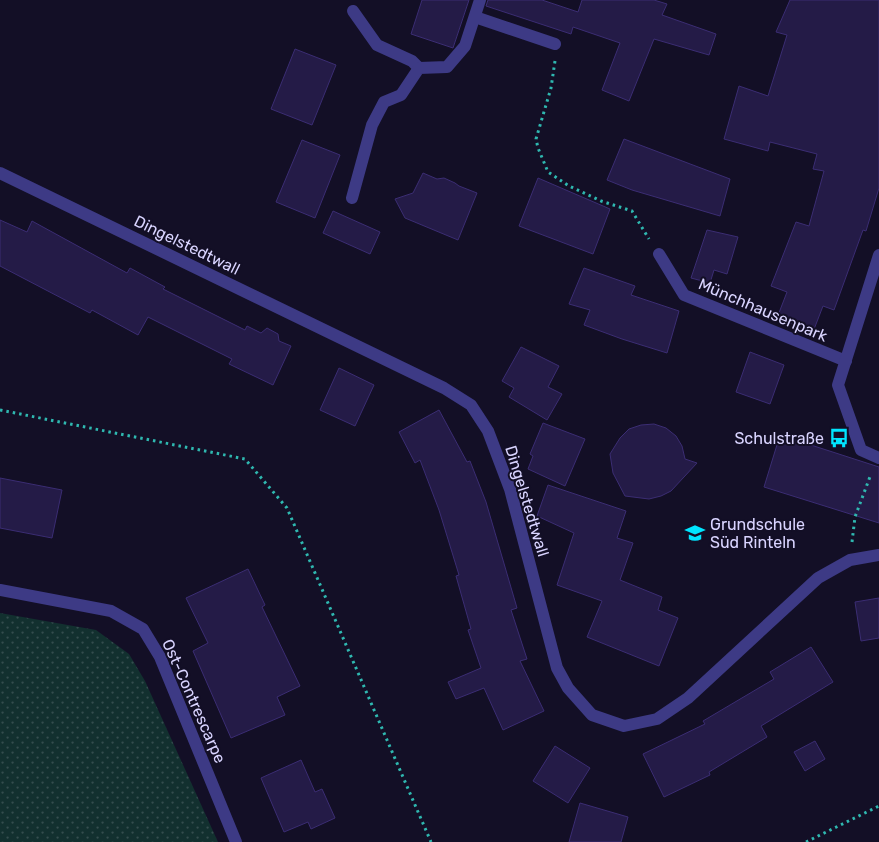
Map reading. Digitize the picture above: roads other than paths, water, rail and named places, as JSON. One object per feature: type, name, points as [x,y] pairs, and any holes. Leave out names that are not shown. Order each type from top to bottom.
[{"type":"street","points":[[353,11],[377,45],[412,61],[420,68],[448,67],[465,46],[480,0]]},
{"type":"street","points":[[475,17],[555,44]]},
{"type":"street","points":[[352,198],[372,125],[384,102],[401,95],[420,68]]},
{"type":"street","name":"Dingelstedtwall","points":[[0,174],[436,383],[471,405],[488,431],[510,489],[557,668],[568,688],[592,715],[624,726],[657,719],[688,698],[818,578],[850,560],[879,555]]},
{"type":"street","name":"Münchhausenpark","points":[[659,254],[684,294],[846,362]]},
{"type":"street","points":[[878,457],[861,450],[838,385],[879,255]]},
{"type":"street","name":"Ost-Contrescarpe","points":[[0,590],[111,611],[143,629],[160,658],[236,842]]},
{"type":"place","name":"Schulstraße","points":[[839,438]]},
{"type":"place","name":"Grundschule Süd Rinteln","points":[[695,533]]}]
